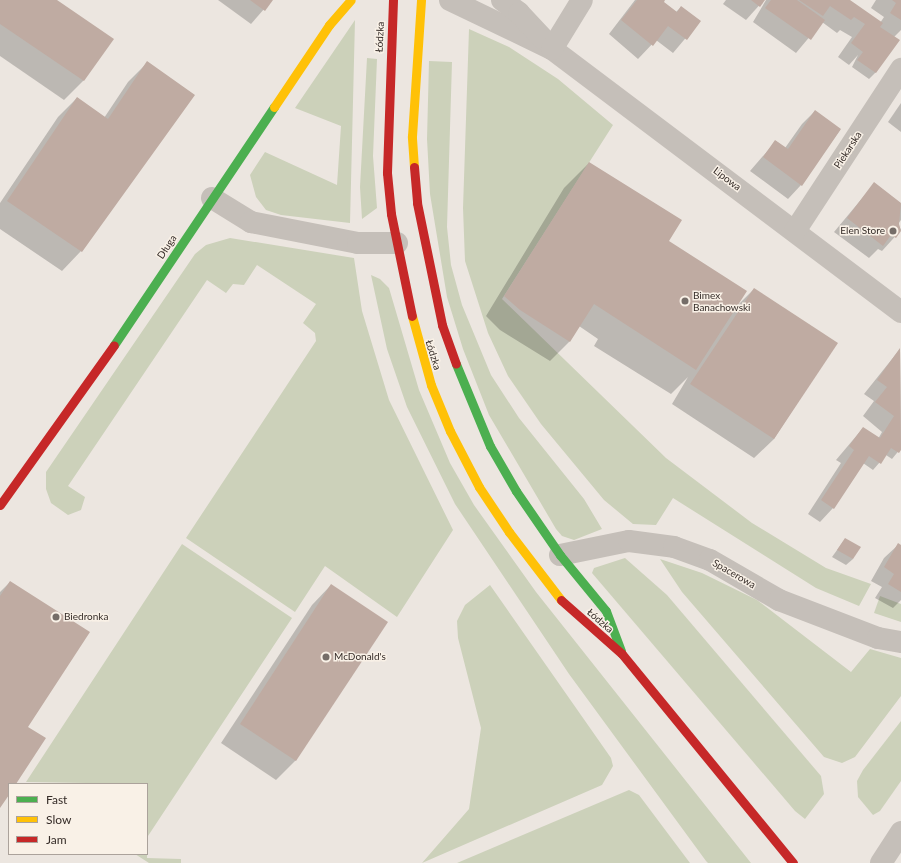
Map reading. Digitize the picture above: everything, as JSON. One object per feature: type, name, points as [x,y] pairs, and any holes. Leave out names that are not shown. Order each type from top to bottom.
[{"type":"main road","name":"Długa","points":[[0,505],[146,300],[212,198],[329,25],[351,0]]},
{"type":"main road","name":"Łódzka","points":[[393,0],[387,173],[397,243],[416,337],[431,385],[450,431],[479,486],[509,532],[562,601],[622,654],[793,863]]},
{"type":"main road","name":"Łódzka","points":[[421,0],[416,50],[412,136],[417,203],[442,325],[465,391],[490,446],[516,491],[560,555],[606,611],[622,654]]},
{"type":"street","name":"Lipowa","points":[[450,0],[552,48]]},
{"type":"street","name":"Lipowa","points":[[502,0],[519,13],[552,48],[901,312]]},
{"type":"street","points":[[552,48],[582,0]]},
{"type":"street","name":"Piekarska","points":[[795,231],[901,69]]},
{"type":"street","points":[[212,198],[251,222],[358,243],[397,243]]},
{"type":"street","name":"Spacerowa","points":[[560,555],[629,541],[674,547],[710,560],[780,600],[878,638],[901,642]]},
{"type":"street","points":[[881,863],[901,832]]},
{"type":"green space","points":[[355,20],[350,223],[281,215],[266,210],[256,197],[250,175],[265,152],[337,185],[341,126],[295,108]]},
{"type":"green space","points":[[469,29],[509,47],[558,79],[613,125],[502,299],[666,458],[752,523],[826,568],[871,584],[859,606],[816,588],[673,498],[656,525],[633,524],[604,500],[541,424],[508,376],[488,333],[465,261],[463,208]]},
{"type":"green space","points":[[367,58],[377,59],[373,156],[377,208],[362,219],[360,187]]},
{"type":"green space","points":[[429,61],[452,62],[447,227],[451,265],[462,305],[491,375],[519,418],[584,499],[602,529],[574,540],[562,536],[556,529],[489,415],[463,349],[447,297],[430,194],[427,139]]},
{"type":"green space","points":[[230,238],[354,258],[362,311],[389,400],[453,530],[397,617],[325,566],[295,612],[186,538],[316,341],[315,333],[303,323],[316,304],[257,265],[244,285],[233,284],[226,293],[207,280],[68,486],[85,497],[81,510],[68,515],[51,503],[46,489],[46,472],[195,254],[206,245]]},
{"type":"green space","points":[[371,275],[380,279],[389,288],[419,390],[450,463],[474,505],[536,592],[751,863],[708,863],[706,861],[569,674],[455,504],[407,407],[387,349]]},
{"type":"green space","points":[[182,544],[292,618],[148,836],[148,783],[26,782]]},
{"type":"green space","points":[[625,558],[667,595],[821,776],[824,794],[805,819],[795,811],[592,573],[594,568]]},
{"type":"green space","points":[[660,559],[702,573],[757,600],[851,672],[870,649],[901,658],[901,696],[855,757],[842,763],[824,757],[682,592]]},
{"type":"green space","points":[[490,585],[611,758],[613,766],[602,785],[422,863],[469,809],[481,728],[458,638],[457,621],[465,605]]},
{"type":"green space","points":[[880,596],[901,604],[901,622],[874,613]]},
{"type":"green space","points":[[901,721],[901,781],[880,811],[873,815],[858,797],[857,781],[863,770]]},
{"type":"green space","points":[[629,790],[639,795],[690,863],[457,863]]},
{"type":"green space","points":[[137,855],[147,855],[147,858],[181,859],[181,863],[149,863]]},
{"type":"building","points":[[0,0],[57,0],[114,39],[84,81],[0,24]]},
{"type":"building","points":[[250,0],[273,0],[265,11]]},
{"type":"building","points":[[637,0],[665,0],[664,2],[677,12],[681,6],[701,21],[687,40],[668,26],[653,46],[621,20]]},
{"type":"building","points":[[751,0],[765,0],[760,7]]},
{"type":"building","points":[[771,0],[797,0],[825,20],[811,40],[765,8]]},
{"type":"building","points":[[799,0],[850,0],[883,23],[880,27],[900,40],[876,73],[857,60],[863,52],[851,43],[865,24],[854,17],[851,20],[830,6],[823,16]]},
{"type":"building","points":[[892,0],[901,0],[901,20],[890,13],[896,3]]},
{"type":"building","points":[[147,61],[195,95],[82,252],[7,201],[77,97],[108,119]]},
{"type":"building","points":[[815,110],[841,129],[802,186],[763,157],[775,140],[788,149]]},
{"type":"building","points":[[589,162],[682,220],[669,241],[747,291],[696,370],[594,304],[570,342],[520,310],[504,296]]},
{"type":"building","points":[[874,182],[901,203],[899,224],[901,231],[896,238],[891,235],[883,246],[847,218]]},
{"type":"building","points":[[754,288],[838,343],[774,439],[690,384]]},
{"type":"building","points":[[900,348],[901,450],[899,453],[891,448],[881,464],[869,456],[834,509],[821,500],[854,450],[849,446],[863,427],[880,438],[894,416],[875,402],[887,387],[877,380]]},
{"type":"building","points":[[845,538],[861,547],[853,559],[837,550]]},
{"type":"building","points":[[898,543],[901,545],[901,592],[888,584],[894,574],[884,567]]},
{"type":"building","points":[[10,581],[90,632],[28,727],[46,738],[17,783],[8,783],[8,796],[0,808],[0,596]]},
{"type":"building","points":[[331,584],[388,622],[296,761],[240,724]]},
{"type":"traffic: fast","points":[[114,345],[274,107]]},
{"type":"traffic: fast","points":[[456,364],[490,446],[516,491],[560,555],[606,611],[621,651]]},
{"type":"traffic: slow","points":[[274,107],[329,25],[351,0]]},
{"type":"traffic: slow","points":[[414,167],[412,136],[421,0]]},
{"type":"traffic: slow","points":[[412,316],[431,385],[450,431],[479,487],[509,532],[561,600]]},
{"type":"traffic: jam","points":[[393,0],[387,173],[391,214],[412,316]]},
{"type":"traffic: jam","points":[[414,167],[417,203],[442,325],[456,364]]},
{"type":"traffic: jam","points":[[0,505],[114,345]]},
{"type":"traffic: jam","points":[[561,600],[622,654],[793,863]]},
{"type":"place","name":"Elen Store","points":[[893,231]]},
{"type":"place","name":"Bimex Banachowski","points":[[685,301]]},
{"type":"place","name":"Biedronka","points":[[56,617]]},
{"type":"place","name":"McDonald's","points":[[326,657]]}]
